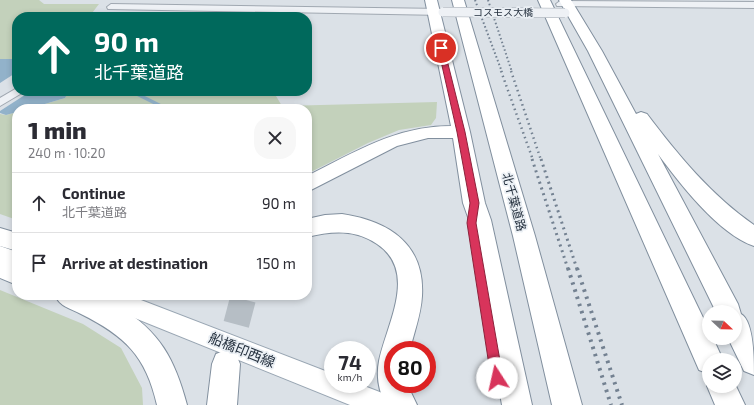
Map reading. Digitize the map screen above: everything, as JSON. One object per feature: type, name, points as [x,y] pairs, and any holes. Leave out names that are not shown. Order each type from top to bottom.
[{"type":"highway","points":[[438,4],[474,203],[483,236],[517,405]]},
{"type":"highway","name":"北千葉道路","points":[[438,4],[524,236],[567,405]]},
{"type":"highway","points":[[562,6],[658,142],[685,176],[713,205],[754,237]]},
{"type":"highway","points":[[562,6],[706,353]]},
{"type":"highway","points":[[595,51],[725,305]]},
{"type":"highway","points":[[312,182],[391,142],[428,132],[461,132]]},
{"type":"highway","points":[[474,203],[472,223],[502,405]]},
{"type":"highway","points":[[312,227],[337,222],[370,228],[388,238],[400,250],[407,266],[410,287],[408,310],[399,341]]},
{"type":"highway","points":[[0,238],[12,241]]},
{"type":"highway","points":[[0,267],[12,272]]},
{"type":"highway","points":[[77,300],[121,321],[152,351],[162,370],[172,405]]},
{"type":"highway","points":[[742,338],[754,361]]},
{"type":"highway","points":[[222,405],[226,364]]},
{"type":"highway","points":[[396,393],[402,405]]},
{"type":"highway","points":[[724,393],[730,405]]},
{"type":"main road","points":[[0,254],[12,259]]},
{"type":"main road","name":"船橋印西線","points":[[116,300],[381,405]]},
{"type":"street","points":[[121,12],[132,0]]},
{"type":"street","points":[[218,0],[292,5]]},
{"type":"street","points":[[111,6],[292,5],[329,1]]},
{"type":"street","name":"コスモス大橋","points":[[292,5],[438,4],[562,6]]},
{"type":"street","points":[[562,6],[754,5]]},
{"type":"street","points":[[562,6],[731,14]]},
{"type":"street","points":[[0,92],[12,84]]},
{"type":"street","points":[[0,103],[12,95]]},
{"type":"green space","points":[[0,0],[39,0],[44,4],[99,4],[93,12],[12,12],[12,59],[0,59]]},
{"type":"green space","points":[[66,96],[276,96],[281,104],[45,104],[65,98]]},
{"type":"green space","points":[[437,102],[436,118],[431,125],[399,130],[368,143],[312,171],[312,105]]},
{"type":"green space","points":[[12,113],[12,218],[0,214],[0,114],[6,115]]},
{"type":"green space","points":[[0,290],[12,295],[12,300],[24,300],[83,324],[121,348],[142,388],[143,405],[0,405]]},
{"type":"water","points":[[0,59],[12,59],[12,96],[66,96],[65,98],[45,104],[12,104],[12,113],[6,115],[0,113]]},
{"type":"pier","points":[[12,75],[12,96],[23,96],[0,111],[0,83]]},
{"type":"waterway","points":[[141,96],[157,104]]},
{"type":"tunnel","points":[[226,363],[243,300]]},
{"type":"railway","points":[[475,0],[502,72]]},
{"type":"railway","points":[[488,0],[512,72]]},
{"type":"railway","points":[[501,71],[533,160]]},
{"type":"railway","points":[[511,71],[541,160]]},
{"type":"railway","points":[[532,159],[568,269]]},
{"type":"railway","points":[[541,159],[577,269]]},
{"type":"railway","points":[[568,268],[611,405]]},
{"type":"railway","points":[[577,268],[622,405]]},
{"type":"route","points":[[441,48],[461,132],[474,203],[472,223],[497,378]]}]
